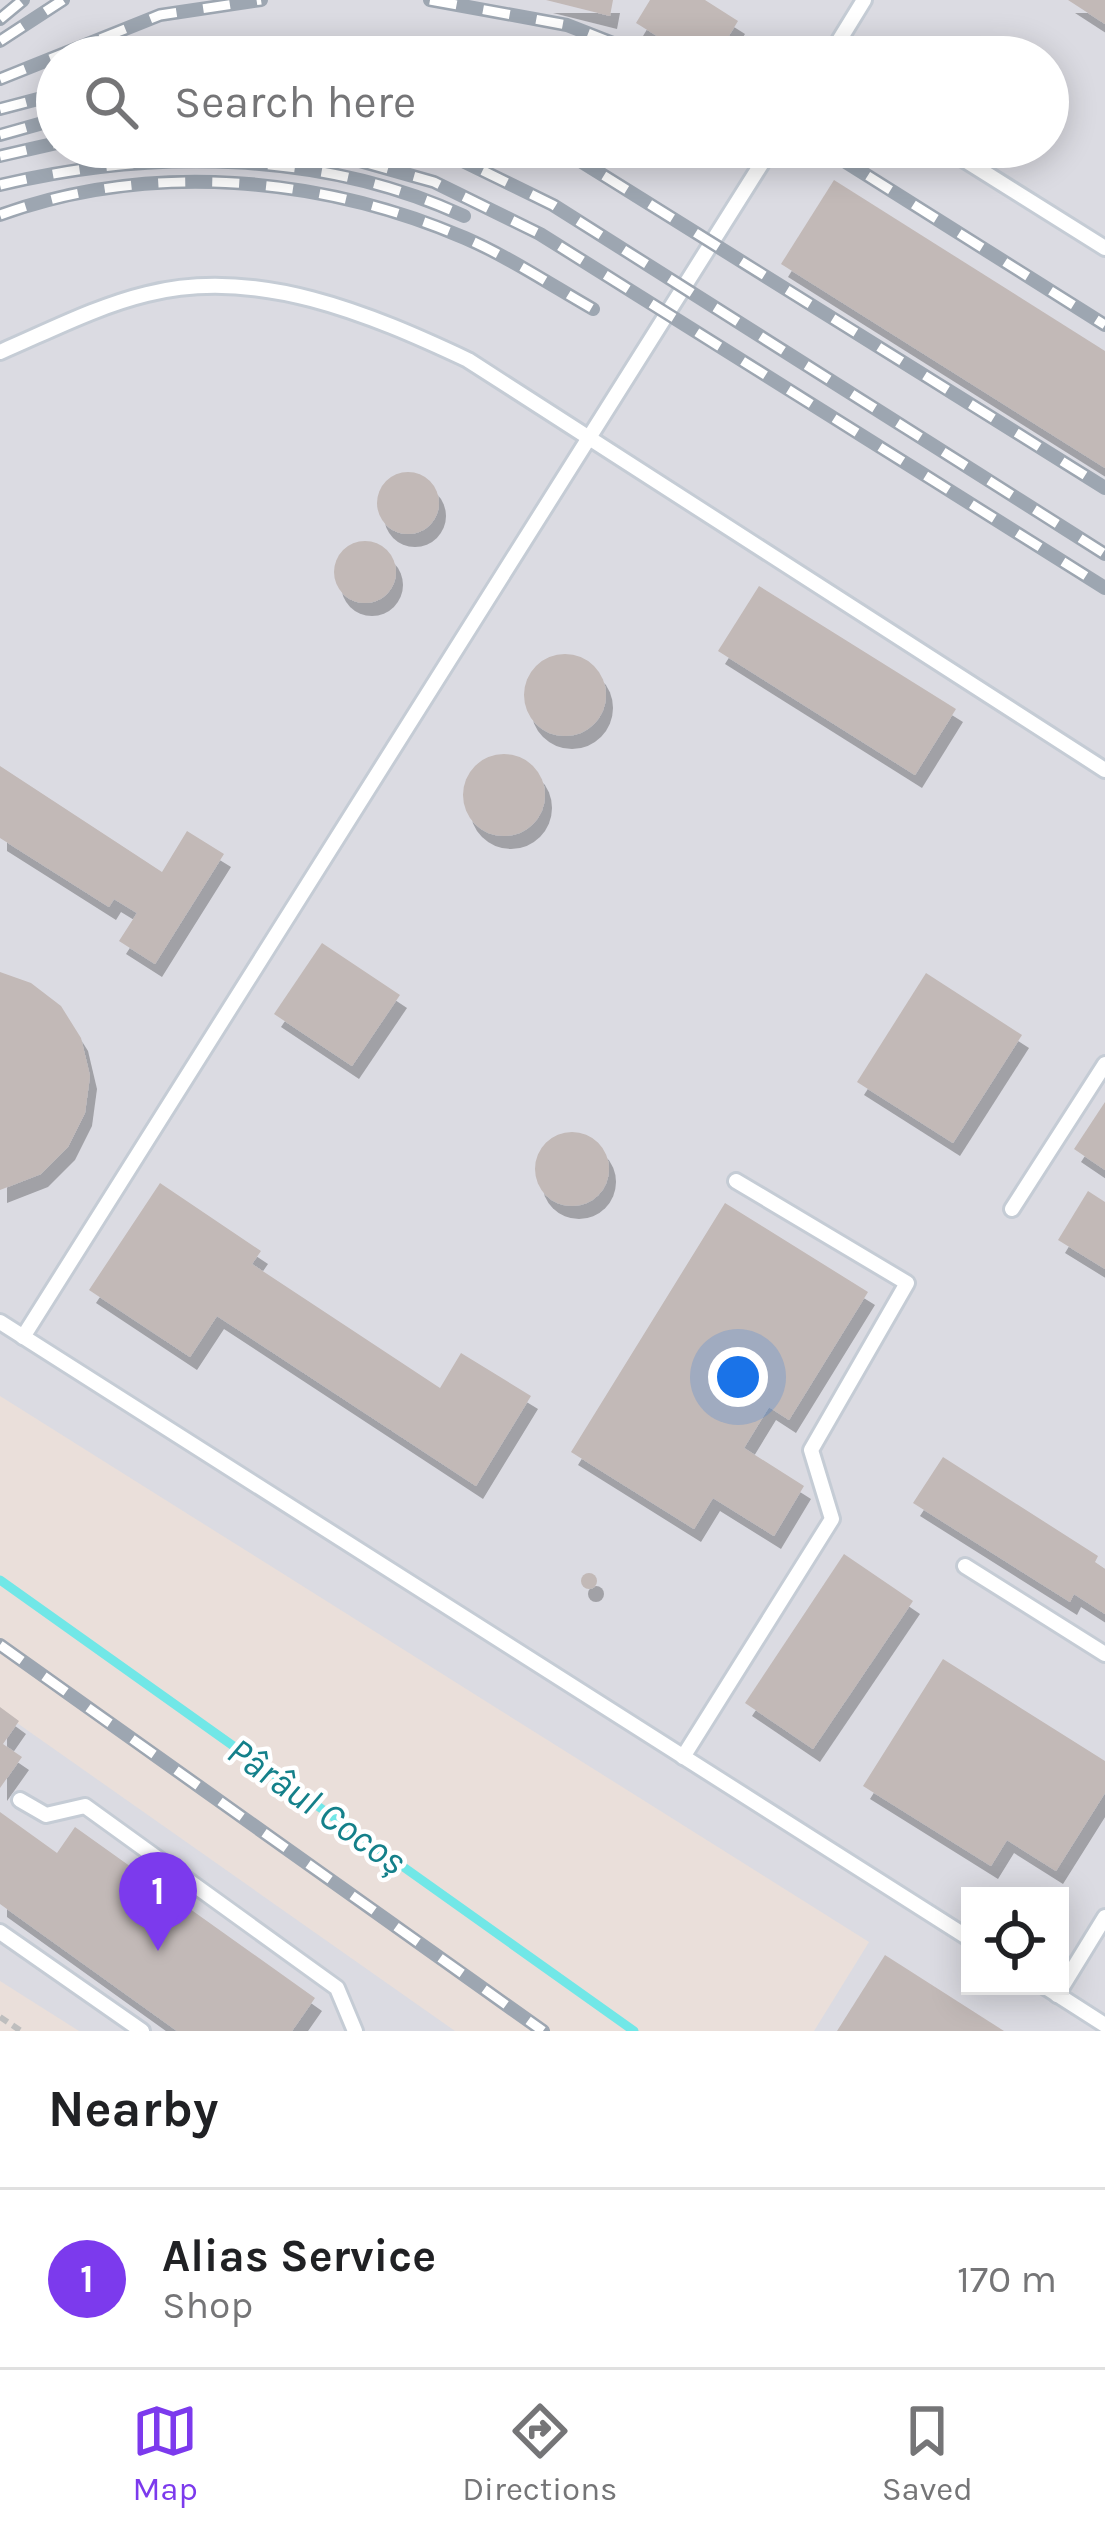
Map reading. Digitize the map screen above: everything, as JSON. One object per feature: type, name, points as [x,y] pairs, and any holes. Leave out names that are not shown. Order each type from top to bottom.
[{"type":"lane","points":[[842,36],[864,0]]},
{"type":"lane","points":[[23,1336],[584,438],[758,168]]},
{"type":"lane","points":[[977,168],[1105,248]]},
{"type":"lane","points":[[0,352],[148,293],[220,286],[286,293],[382,320],[468,360],[1105,770]]},
{"type":"lane","points":[[1012,1209],[1105,1064]]},
{"type":"lane","points":[[683,1757],[832,1519],[811,1450],[907,1283],[736,1181]]},
{"type":"lane","points":[[0,1322],[961,1933]]},
{"type":"lane","points":[[965,1566],[1105,1654]]},
{"type":"lane","points":[[20,1800],[46,1815],[85,1806],[337,1988],[355,2031]]},
{"type":"lane","points":[[1069,1966],[1105,1917]]},
{"type":"lane","points":[[0,1932],[142,2031]]},
{"type":"lane","points":[[1059,1995],[1105,2025]]},
{"type":"path","points":[[0,2017],[21,2031]]},
{"type":"shaded area","points":[[0,0],[1105,0],[1105,2031],[814,2031],[869,1942],[0,1396]]},
{"type":"shaded area","points":[[0,1711],[455,2031],[79,2031],[0,1981]]},
{"type":"building","points":[[546,0],[613,0],[610,16]]},
{"type":"building","points":[[650,0],[705,0],[738,21],[729,36],[657,36],[636,23]]},
{"type":"building","points":[[1068,0],[1105,0],[1105,24]]},
{"type":"building","points":[[834,180],[1105,351],[1105,468],[781,264]]},
{"type":"building","points":[[408,472],[430,481],[439,503],[430,525],[408,534],[386,525],[377,503],[386,481]]},
{"type":"building","points":[[365,541],[387,550],[396,572],[387,594],[365,603],[343,594],[334,572],[343,550]]},
{"type":"building","points":[[759,586],[956,709],[915,775],[718,651]]},
{"type":"building","points":[[565,654],[594,666],[606,695],[594,724],[565,736],[536,724],[524,695],[536,666]]},
{"type":"building","points":[[504,754],[533,766],[545,795],[533,824],[504,836],[475,824],[463,795],[475,766]]},
{"type":"building","points":[[0,766],[162,872],[187,831],[224,854],[155,964],[119,941],[137,913],[114,899],[109,907],[0,838]]},
{"type":"building","points":[[322,943],[400,995],[352,1066],[274,1014]]},
{"type":"building","points":[[0,972],[31,983],[61,1006],[81,1038],[90,1076],[85,1113],[68,1147],[41,1174],[0,1190]]},
{"type":"building","points":[[926,973],[1022,1035],[953,1143],[857,1082]]},
{"type":"building","points":[[1105,1102],[1105,1170],[1074,1149]]},
{"type":"building","points":[[572,1132],[598,1143],[609,1169],[598,1195],[572,1206],[546,1195],[535,1169],[546,1143]]},
{"type":"building","points":[[160,1183],[261,1251],[252,1264],[440,1388],[461,1353],[531,1396],[476,1486],[217,1316],[190,1357],[89,1290]]},
{"type":"building","points":[[1088,1191],[1105,1202],[1105,1269],[1058,1240]]},
{"type":"building","points":[[725,1203],[868,1292],[789,1420],[769,1407],[744,1448],[804,1486],[774,1536],[713,1498],[694,1529],[571,1452]]},
{"type":"building","points":[[943,1457],[1098,1556],[1095,1562],[1105,1569],[1105,1614],[1074,1594],[1070,1602],[913,1503]]},
{"type":"building","points":[[844,1554],[913,1601],[813,1749],[745,1703]]},
{"type":"building","points":[[589,1573],[597,1581],[589,1589],[581,1581]]},
{"type":"building","points":[[943,1659],[1105,1761],[1105,1793],[1056,1871],[1007,1840],[991,1866],[863,1786]]},
{"type":"building","points":[[0,1707],[19,1721],[3,1744],[22,1757],[0,1788]]},
{"type":"building","points":[[0,1812],[57,1853],[75,1827],[315,1998],[292,2031],[177,2031],[0,1904]]},
{"type":"building","points":[[885,1955],[1004,2031],[837,2031]]},
{"type":"waterway","name":"Pârâul Cocoș","points":[[0,1580],[634,2031]]},
{"type":"railway","points":[[0,19],[23,0]]},
{"type":"railway","points":[[0,41],[63,0]]},
{"type":"railway","points":[[108,36],[160,15],[261,0]]},
{"type":"railway","points":[[430,0],[567,25],[595,36]]},
{"type":"railway","points":[[0,79],[36,65]]},
{"type":"railway","points":[[0,109],[36,100]]},
{"type":"railway","points":[[0,135],[36,125]]},
{"type":"railway","points":[[0,156],[36,148]]},
{"type":"railway","points":[[0,185],[94,168]]},
{"type":"railway","points":[[294,168],[409,194],[464,216]]},
{"type":"railway","points":[[384,168],[434,182],[540,234],[1105,588]]},
{"type":"railway","points":[[477,168],[553,205],[1105,554]]},
{"type":"railway","points":[[592,168],[1105,488]]},
{"type":"railway","points":[[855,168],[1105,325]]},
{"type":"railway","points":[[0,215],[116,187],[175,182],[294,189],[410,217],[465,238],[593,309]]},
{"type":"railway","points":[[0,1645],[543,2031]]},
{"type":"place","name":"Alias Service","points":[[158,1951]]}]
